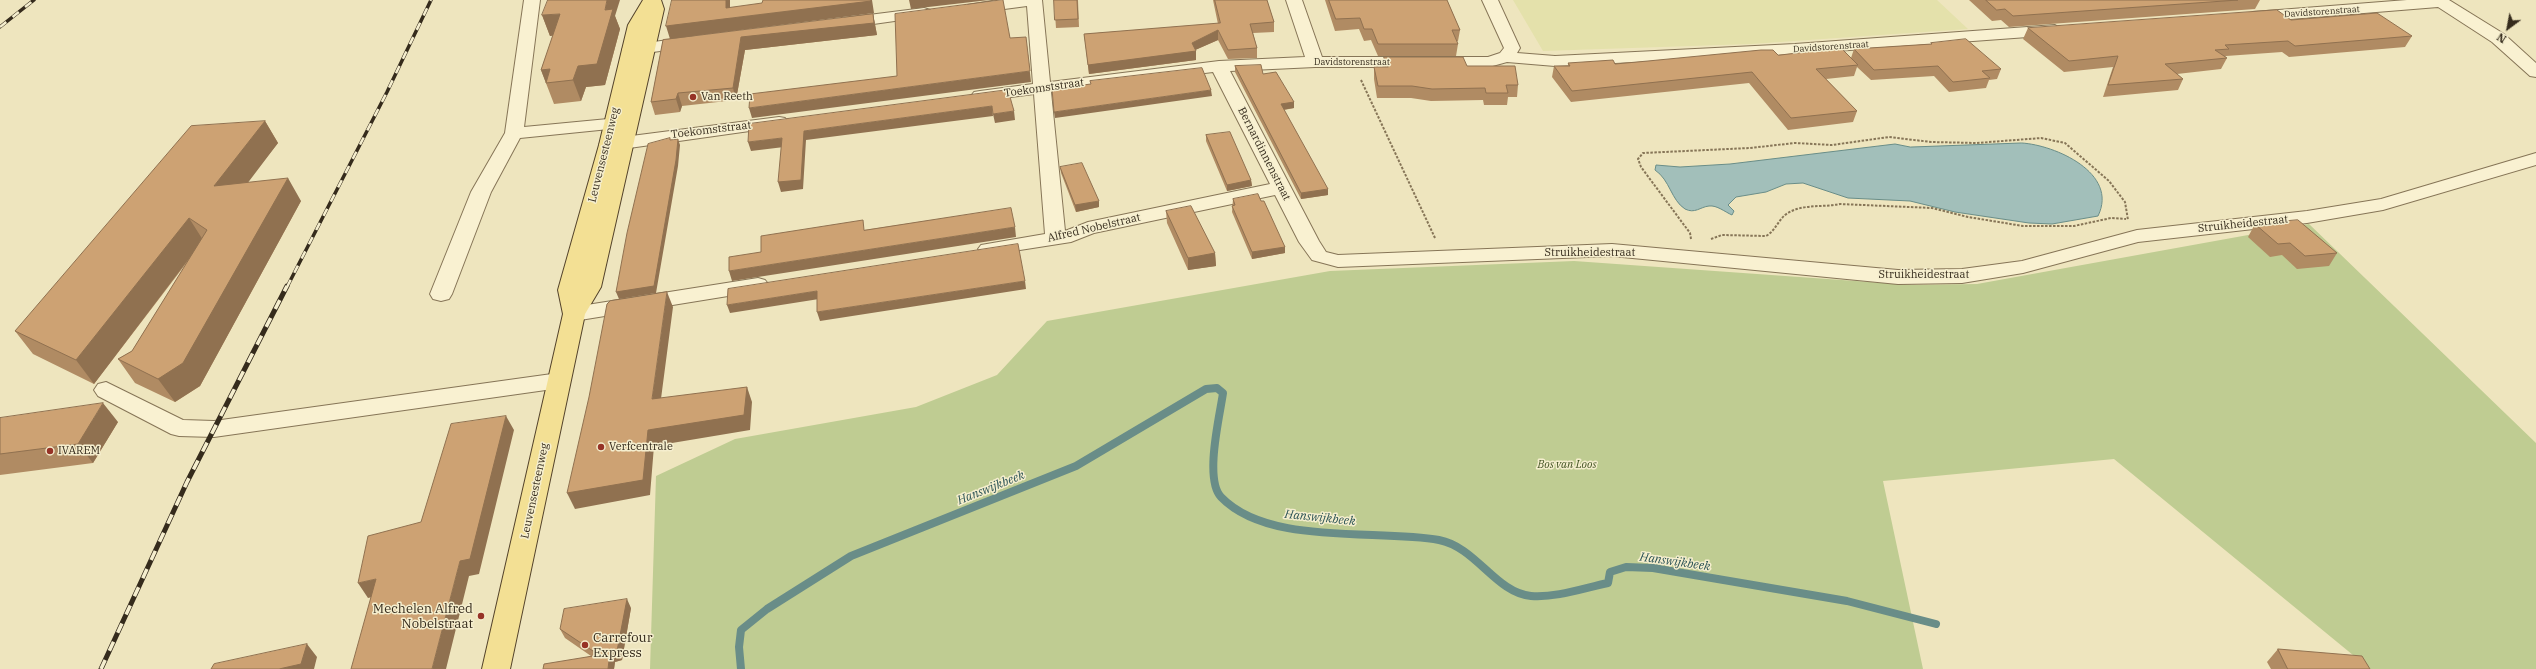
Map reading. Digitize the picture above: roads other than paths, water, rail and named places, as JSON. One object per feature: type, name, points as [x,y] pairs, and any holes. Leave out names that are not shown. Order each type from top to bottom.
[{"type":"main road","name":"Leuvensesteenweg","points":[[496,669],[574,314],[569,290],[616,144],[638,49],[636,25],[652,0]]},
{"type":"street","points":[[440,294],[481,192],[514,133],[532,0]]},
{"type":"street","points":[[831,25],[1034,0],[1056,238]]},
{"type":"street","points":[[1294,0],[1315,62]]},
{"type":"street","points":[[1490,0],[1512,48],[1506,57]]},
{"type":"street","points":[[2440,1],[2498,38],[2536,72]]},
{"type":"street","name":"Davidstorenstraat","points":[[2239,18],[2440,1]]},
{"type":"street","name":"Davidstorenstraat","points":[[1219,66],[1315,62],[1489,62],[1506,57],[1563,61],[1795,49],[2072,29]]},
{"type":"street","points":[[638,49],[708,40]]},
{"type":"street","name":"Toekomststraat","points":[[964,98],[1219,66]]},
{"type":"street","name":"Bernardinnenstraat","points":[[1219,66],[1309,242]]},
{"type":"street","name":"Toekomststraat","points":[[616,144],[798,119]]},
{"type":"street","points":[[514,133],[621,122]]},
{"type":"street","name":"Struikheidestraat","points":[[1309,242],[1319,256],[1338,260],[1438,258],[1612,250],[1688,251],[1806,270],[1890,277],[1962,276],[2023,267],[2111,242],[2153,234],[2307,217],[2383,204],[2536,158]]},
{"type":"street","name":"Alfred Nobelstraat","points":[[970,252],[1071,236],[1088,228],[1281,188]]},
{"type":"street","points":[[574,314],[774,282]]},
{"type":"street","points":[[106,390],[179,428],[214,429],[559,381]]},
{"type":"water","points":[[2022,143],[2051,149],[2080,164],[2092,175],[2100,187],[2102,201],[2098,216],[2052,224],[2029,223],[1955,212],[1910,201],[1848,198],[1803,183],[1786,184],[1766,192],[1736,197],[1728,205],[1734,211],[1732,215],[1712,206],[1692,211],[1685,209],[1680,205],[1664,179],[1655,170],[1656,165],[1680,167],[1730,164],[1895,144],[1910,147]]},
{"type":"waterway","name":"Hanswijkbeek","points":[[741,669],[739,647],[741,630],[767,609],[851,556],[1076,466],[1206,389],[1217,388],[1223,393],[1214,446],[1213,462],[1216,488],[1221,497],[1241,512],[1266,523],[1324,533],[1413,537],[1439,540],[1452,544],[1464,551],[1507,587],[1519,593],[1531,596],[1550,596],[1608,583],[1610,572],[1626,567],[1653,568],[1847,601],[1936,624]]},
{"type":"railway","points":[[0,27],[34,0]]},
{"type":"railway","points":[[287,287],[387,92],[431,0]]},
{"type":"railway","points":[[101,669],[187,482],[287,286]]},
{"type":"place","name":"Van Reeth","points":[[693,97]]},
{"type":"place","name":"Verfcentrale","points":[[601,447]]},
{"type":"place","name":"IVAREM","points":[[50,451]]},
{"type":"place","name":"Mechelen Alfred Nobelstraat","points":[[481,616]]},
{"type":"place","name":"Carrefour Express","points":[[585,645]]},
{"type":"park label","name":"Bos van Loos","points":[[1567,465]]}]
